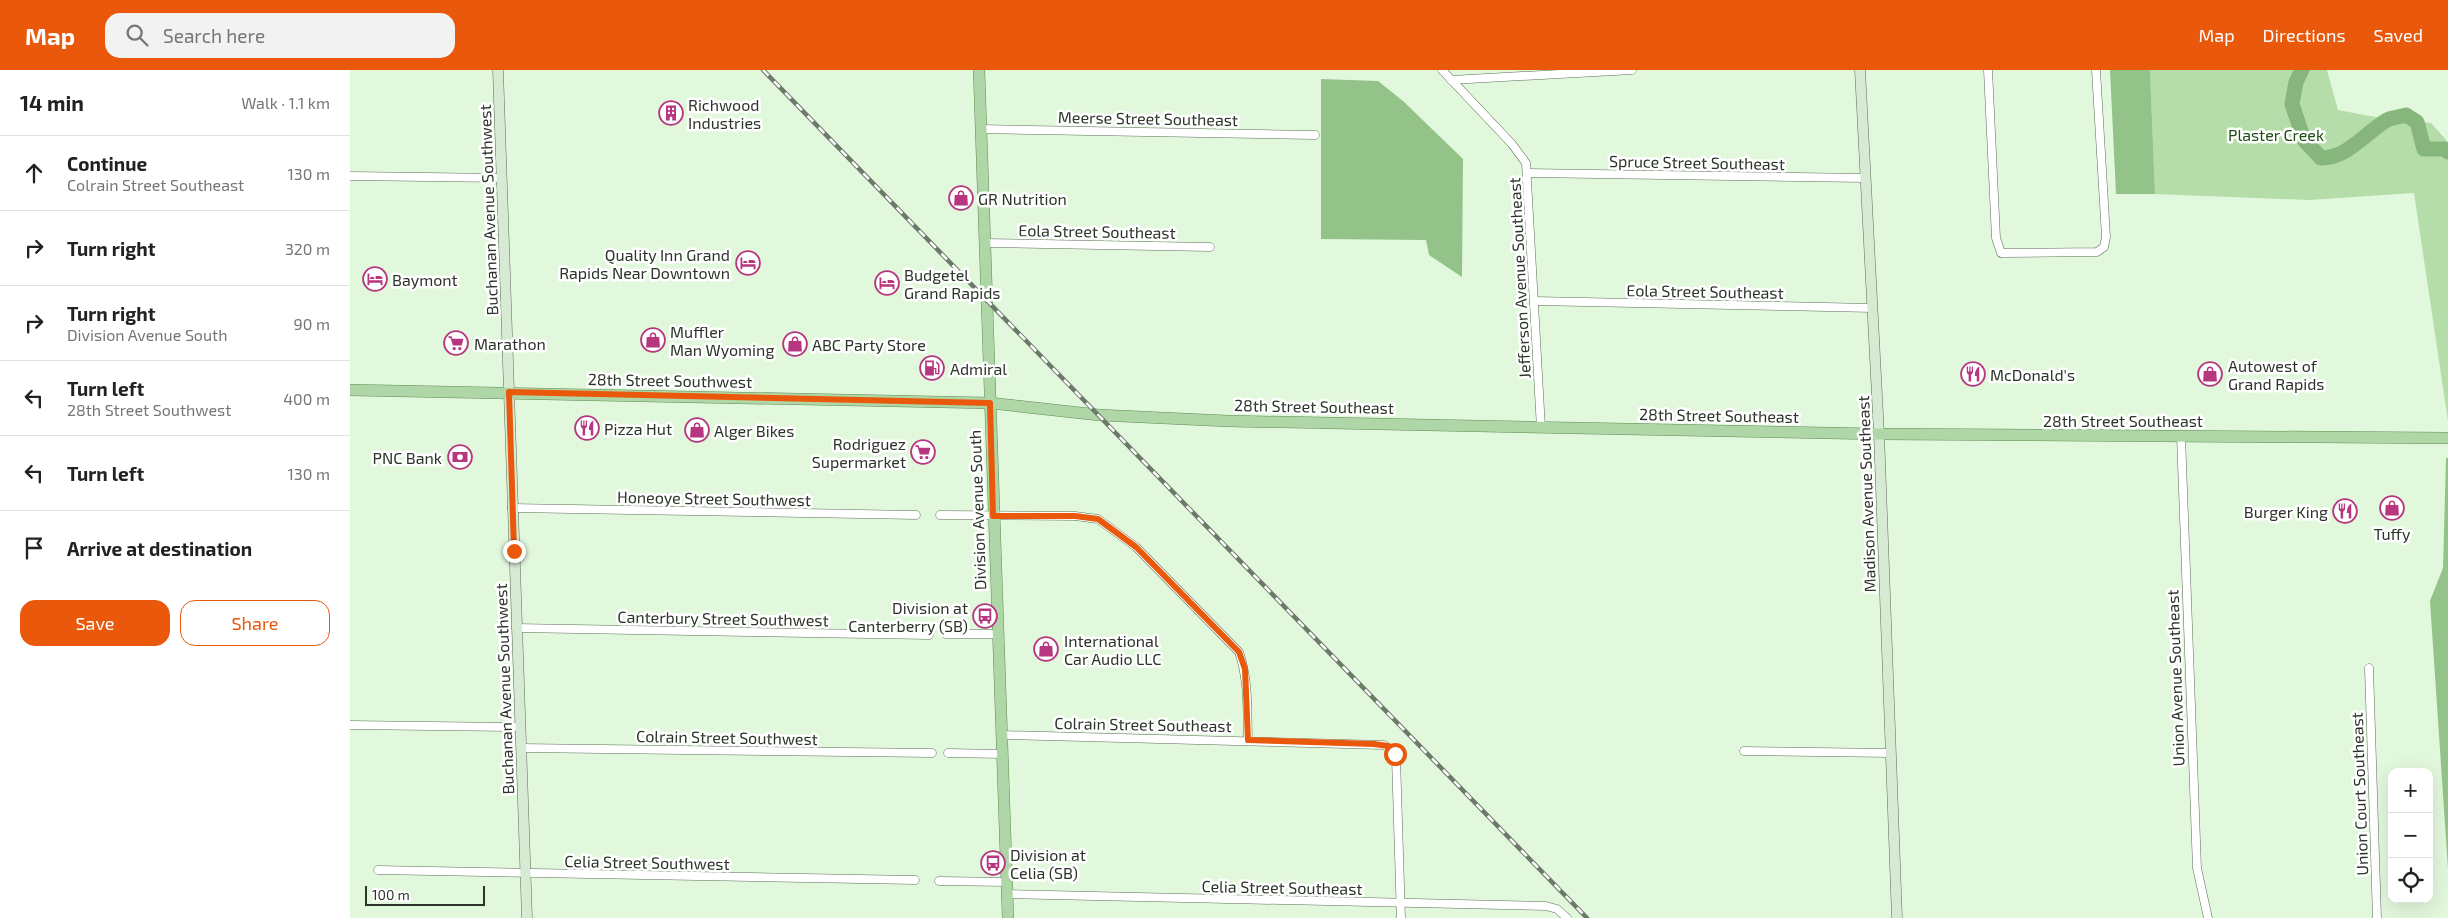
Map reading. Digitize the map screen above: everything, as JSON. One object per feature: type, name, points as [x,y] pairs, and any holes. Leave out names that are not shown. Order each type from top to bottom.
[{"type":"main road","name":"Division Avenue South","points":[[978,70],[1008,918]]},
{"type":"main road","name":"28th Street Southwest","points":[[350,390],[990,403]]},
{"type":"main road","name":"28th Street Southeast","points":[[990,403],[1156,418],[1542,428],[1879,434],[2448,438]]},
{"type":"street","name":"Buchanan Avenue Southwest","points":[[498,70],[527,918]]},
{"type":"street","name":"Jefferson Avenue Southeast","points":[[1442,70],[1512,144],[1526,163],[1542,428]]},
{"type":"street","points":[[1451,80],[1632,70]]},
{"type":"street","name":"Madison Avenue Southeast","points":[[1860,70],[1879,434],[1897,918]]},
{"type":"street","points":[[1988,70],[1996,238],[2001,254],[2097,252],[2104,247],[2106,237],[2096,70]]},
{"type":"street","name":"Meerse Street Southeast","points":[[981,129],[1315,135]]},
{"type":"street","name":"Spruce Street Southeast","points":[[1528,173],[1866,178]]},
{"type":"street","points":[[350,176],[502,178]]},
{"type":"street","name":"Eola Street Southeast","points":[[985,244],[1210,247]]},
{"type":"street","name":"Eola Street Southeast","points":[[1535,301],[1873,308]]},
{"type":"street","name":"Union Avenue Southeast","points":[[2181,436],[2197,868],[2208,918]]},
{"type":"street","name":"Honeoye Street Southwest","points":[[512,508],[916,515]]},
{"type":"street","points":[[940,515],[1075,516],[1098,519],[1136,547],[1239,652],[1245,669],[1248,740]]},
{"type":"street","name":"Canterbury Street Southwest","points":[[516,628],[929,635]]},
{"type":"street","points":[[946,634],[998,634]]},
{"type":"street","name":"Union Court Southeast","points":[[2369,668],[2376,918]]},
{"type":"street","points":[[350,724],[520,728]]},
{"type":"street","name":"Colrain Street Southeast","points":[[1002,735],[1248,740],[1388,746],[1396,758],[1401,902]]},
{"type":"street","name":"Colrain Street Southwest","points":[[521,748],[932,753]]},
{"type":"street","points":[[1744,751],[1891,753]]},
{"type":"street","points":[[948,753],[1002,754]]},
{"type":"street","name":"Celia Street Southwest","points":[[378,870],[915,880]]},
{"type":"street","points":[[939,881],[1007,882]]},
{"type":"street","name":"Celia Street Southeast","points":[[1007,894],[1546,906],[1556,909],[1567,918]]},
{"type":"street","points":[[1401,902],[1401,918]]},
{"type":"green space","points":[[2110,70],[2150,70],[2155,194],[2116,194]]},
{"type":"green space","name":"Plaster Creek","points":[[2150,70],[2327,70],[2338,110],[2375,117],[2431,123],[2448,142],[2448,421],[2414,193],[2309,200],[2155,194]]},
{"type":"green space","points":[[1321,79],[1378,81],[1403,101],[1463,159],[1462,277],[1429,255],[1426,240],[1321,239]]},
{"type":"green space","points":[[2446,458],[2448,458],[2448,869],[2430,601],[2443,568]]},
{"type":"waterway","name":"Plaster Creek","points":[[2302,70],[2296,82],[2292,104],[2304,140],[2321,158],[2340,154],[2387,120],[2406,115],[2417,122],[2424,149],[2444,149],[2448,152]]},
{"type":"railway","points":[[763,70],[1587,918]]},
{"type":"place","name":"Richwood Industries","points":[[671,113]]},
{"type":"place","name":"GR Nutrition","points":[[961,198]]},
{"type":"place","name":"Quality Inn Grand Rapids Near Downtown","points":[[748,263]]},
{"type":"place","name":"Baymont","points":[[375,279]]},
{"type":"place","name":"Budgetel Grand Rapids","points":[[887,283]]},
{"type":"place","name":"Muffler Man Wyoming","points":[[653,340]]},
{"type":"place","name":"Marathon","points":[[456,343]]},
{"type":"place","name":"ABC Party Store","points":[[795,344]]},
{"type":"place","name":"Admiral","points":[[932,368]]},
{"type":"place","name":"McDonald's","points":[[1973,374]]},
{"type":"place","name":"Autowest of Grand Rapids","points":[[2210,374]]},
{"type":"place","name":"Pizza Hut","points":[[587,428]]},
{"type":"place","name":"Alger Bikes","points":[[697,430]]},
{"type":"place","name":"Rodriguez Supermarket","points":[[923,452]]},
{"type":"place","name":"PNC Bank","points":[[460,457]]},
{"type":"place","name":"Tuffy","points":[[2392,508]]},
{"type":"place","name":"Burger King","points":[[2345,511]]},
{"type":"place","name":"Division at Canterberry (SB)","points":[[985,616]]},
{"type":"place","name":"International Car Audio LLC","points":[[1046,649]]},
{"type":"place","name":"Division at Celia (SB)","points":[[993,863]]},
{"type":"route","points":[[514,551],[509,392],[990,403],[993,516],[1075,516],[1098,519],[1136,547],[1239,652],[1245,669],[1248,740],[1374,744],[1388,746],[1395,754]]}]
